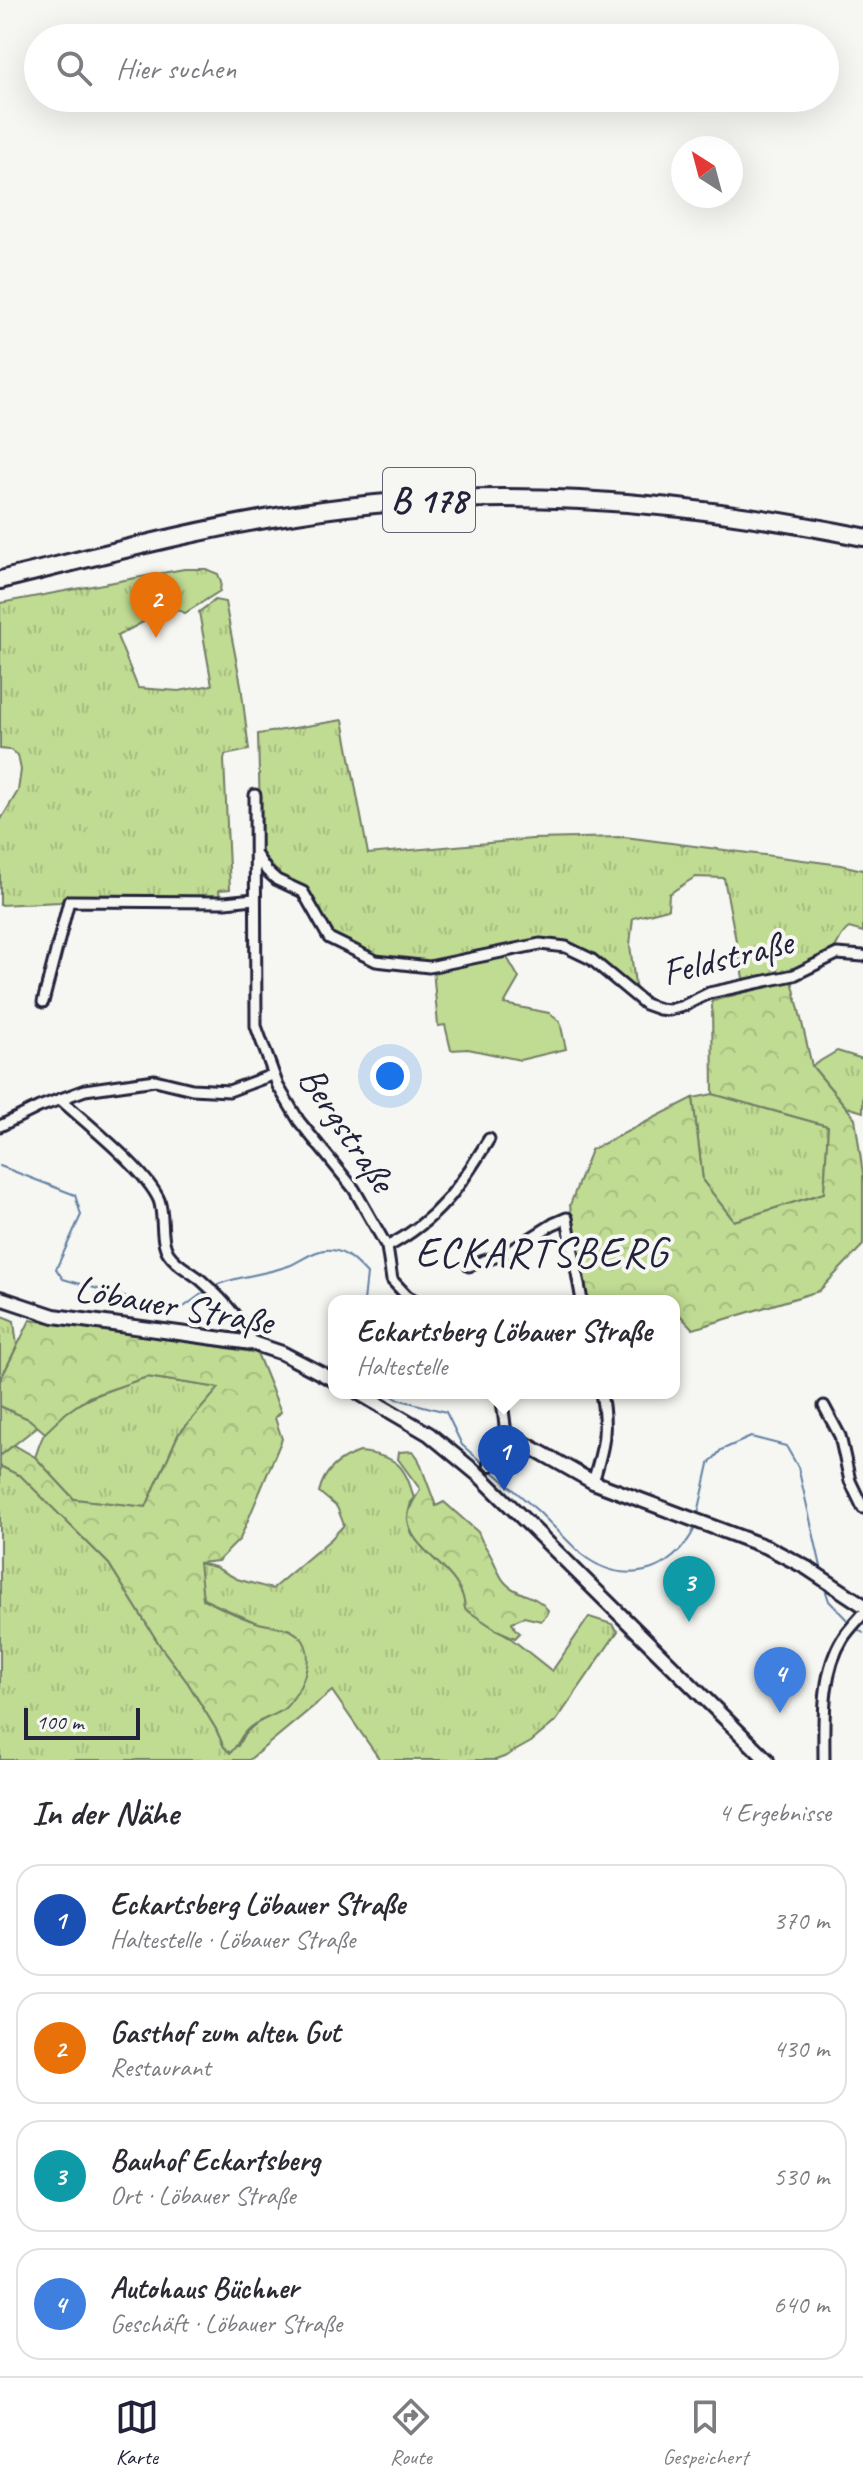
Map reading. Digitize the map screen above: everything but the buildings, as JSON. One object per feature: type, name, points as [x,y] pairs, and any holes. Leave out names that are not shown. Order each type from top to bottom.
[{"type":"highway","name":"B 178","points":[[0,580],[181,536],[295,514],[378,503],[474,497],[572,498],[669,505],[778,520],[863,537]]},
{"type":"main road","name":"Löbauer Straße","points":[[0,1298],[54,1316],[252,1343],[282,1353],[328,1377]]},
{"type":"main road","points":[[369,1399],[485,1470],[767,1760]]},
{"type":"main road","points":[[485,1470],[507,1442],[524,1443],[593,1482],[757,1542],[832,1584],[859,1612]]},
{"type":"street","name":"Bergstraße","points":[[255,795],[256,1026],[272,1075],[299,1121],[354,1189],[387,1247],[392,1280],[406,1295]]},
{"type":"street","name":"Feldstraße","points":[[256,855],[277,880],[303,892],[329,938],[376,961],[429,967],[540,944],[566,947],[591,959],[645,1004],[659,1009],[669,1010],[709,993],[794,975],[837,954],[863,956]]},
{"type":"street","points":[[255,887],[265,881],[277,880]]},
{"type":"street","points":[[43,1002],[69,901],[225,902],[254,899]]},
{"type":"street","points":[[0,1126],[85,1090],[155,1080],[192,1089],[229,1091],[272,1075]]},
{"type":"street","points":[[60,1099],[147,1180],[160,1202],[167,1251],[183,1269],[203,1282],[242,1324],[252,1343]]},
{"type":"street","name":"Bergstraße","points":[[387,1247],[411,1234],[459,1188],[489,1139]]},
{"type":"street","points":[[469,1266],[507,1253],[567,1218],[581,1295]]},
{"type":"street","points":[[502,1399],[507,1442]]},
{"type":"street","points":[[593,1482],[603,1448],[606,1419],[602,1399]]},
{"type":"street","points":[[824,1406],[840,1436],[850,1481],[863,1508]]},
{"type":"street","points":[[824,1760],[827,1687],[833,1658],[859,1612]]},
{"type":"green space","points":[[184,569],[206,569],[218,574],[220,591],[185,613],[171,607],[117,636],[138,688],[179,691],[212,685],[199,612],[215,600],[225,602],[241,685],[249,750],[225,755],[224,760],[230,889],[219,890],[220,898],[67,897],[60,902],[0,905],[0,821],[18,791],[21,770],[18,755],[0,749],[0,603]]},
{"type":"green space","points":[[343,720],[368,854],[532,839],[625,837],[841,865],[863,870],[863,932],[849,928],[833,950],[820,959],[789,972],[744,983],[724,878],[695,877],[669,894],[668,909],[633,918],[630,945],[636,992],[567,944],[550,940],[431,962],[382,959],[331,937],[305,889],[275,872],[261,854],[258,734]]},
{"type":"green space","points":[[505,954],[519,978],[504,1004],[549,1013],[560,1022],[566,1049],[520,1060],[468,1049],[451,1050],[445,1025],[438,1026],[433,969]]},
{"type":"green space","points":[[792,980],[812,1066],[855,1118],[863,1174],[863,1245],[819,1291],[693,1329],[680,1315],[680,1295],[584,1295],[570,1205],[591,1150],[693,1098],[703,1181],[734,1221],[824,1193],[828,1126],[713,1094],[712,1001]]},
{"type":"green space","points":[[837,1051],[863,1059],[863,1112],[846,1107],[812,1066]]},
{"type":"green space","points":[[713,1094],[828,1126],[824,1193],[734,1221],[703,1181],[693,1098]]},
{"type":"green space","points":[[0,1315],[14,1321],[17,1346],[0,1381]]},
{"type":"green space","points":[[30,1320],[257,1353],[281,1412],[275,1418],[282,1439],[240,1539],[218,1561],[199,1563],[203,1599],[245,1618],[289,1630],[299,1636],[308,1655],[304,1678],[292,1700],[281,1711],[248,1729],[230,1753],[109,1564],[21,1476],[0,1466],[0,1456],[14,1445],[35,1457],[74,1499],[146,1507],[178,1435],[219,1388],[147,1377],[89,1397],[45,1433],[29,1419],[0,1406],[0,1381]]},
{"type":"green space","points":[[147,1377],[220,1388],[178,1435],[146,1507],[74,1499],[35,1457],[43,1436],[54,1422],[77,1405]]},
{"type":"green space","points":[[0,1406],[38,1426],[0,1456]]},
{"type":"green space","points":[[413,1451],[436,1506],[444,1502],[478,1532],[506,1584],[537,1600],[548,1610],[541,1621],[524,1617],[512,1622],[520,1633],[515,1638],[465,1609],[463,1595],[456,1583],[410,1530],[409,1513],[420,1489],[398,1459],[399,1452]]},
{"type":"green space","points":[[360,1452],[382,1456],[403,1470],[414,1499],[408,1516],[411,1532],[457,1584],[465,1609],[508,1636],[552,1671],[589,1617],[612,1624],[618,1631],[556,1721],[531,1742],[496,1760],[380,1760],[332,1691],[249,1760],[0,1760],[0,1466],[21,1476],[109,1564],[161,1647],[188,1683],[224,1747],[238,1746],[251,1728],[284,1709],[291,1630],[257,1623],[203,1599],[198,1563],[272,1589],[344,1525],[337,1507],[319,1492],[334,1466]]},
{"type":"waterway","points":[[0,1166],[75,1195],[81,1215],[56,1269],[63,1279],[169,1309],[181,1309],[207,1290]]},
{"type":"waterway","points":[[212,1287],[291,1265],[316,1252],[332,1250],[347,1256],[367,1274],[365,1295]]},
{"type":"waterway","points":[[397,1399],[446,1412],[462,1445],[486,1466]]},
{"type":"waterway","points":[[697,1518],[709,1464],[721,1450],[751,1437],[786,1446],[798,1467],[822,1571]]},
{"type":"waterway","points":[[491,1470],[581,1554],[613,1570],[629,1573],[660,1566],[685,1544],[695,1528]]},
{"type":"waterway","points":[[824,1586],[829,1601],[849,1622]]},
{"type":"waterway","points":[[854,1626],[863,1633]]},
{"type":"place","name":"Gasthof zum alten Gut","points":[[156,638]]},
{"type":"place","name":"Eckartsberg Löbauer Straße","points":[[504,1491]]},
{"type":"place","name":"Bauhof Eckartsberg","points":[[689,1622]]},
{"type":"place","name":"Autohaus Büchner","points":[[780,1713]]},
{"type":"district","name":"ECKARTSBERG","points":[[542,1252]]}]
